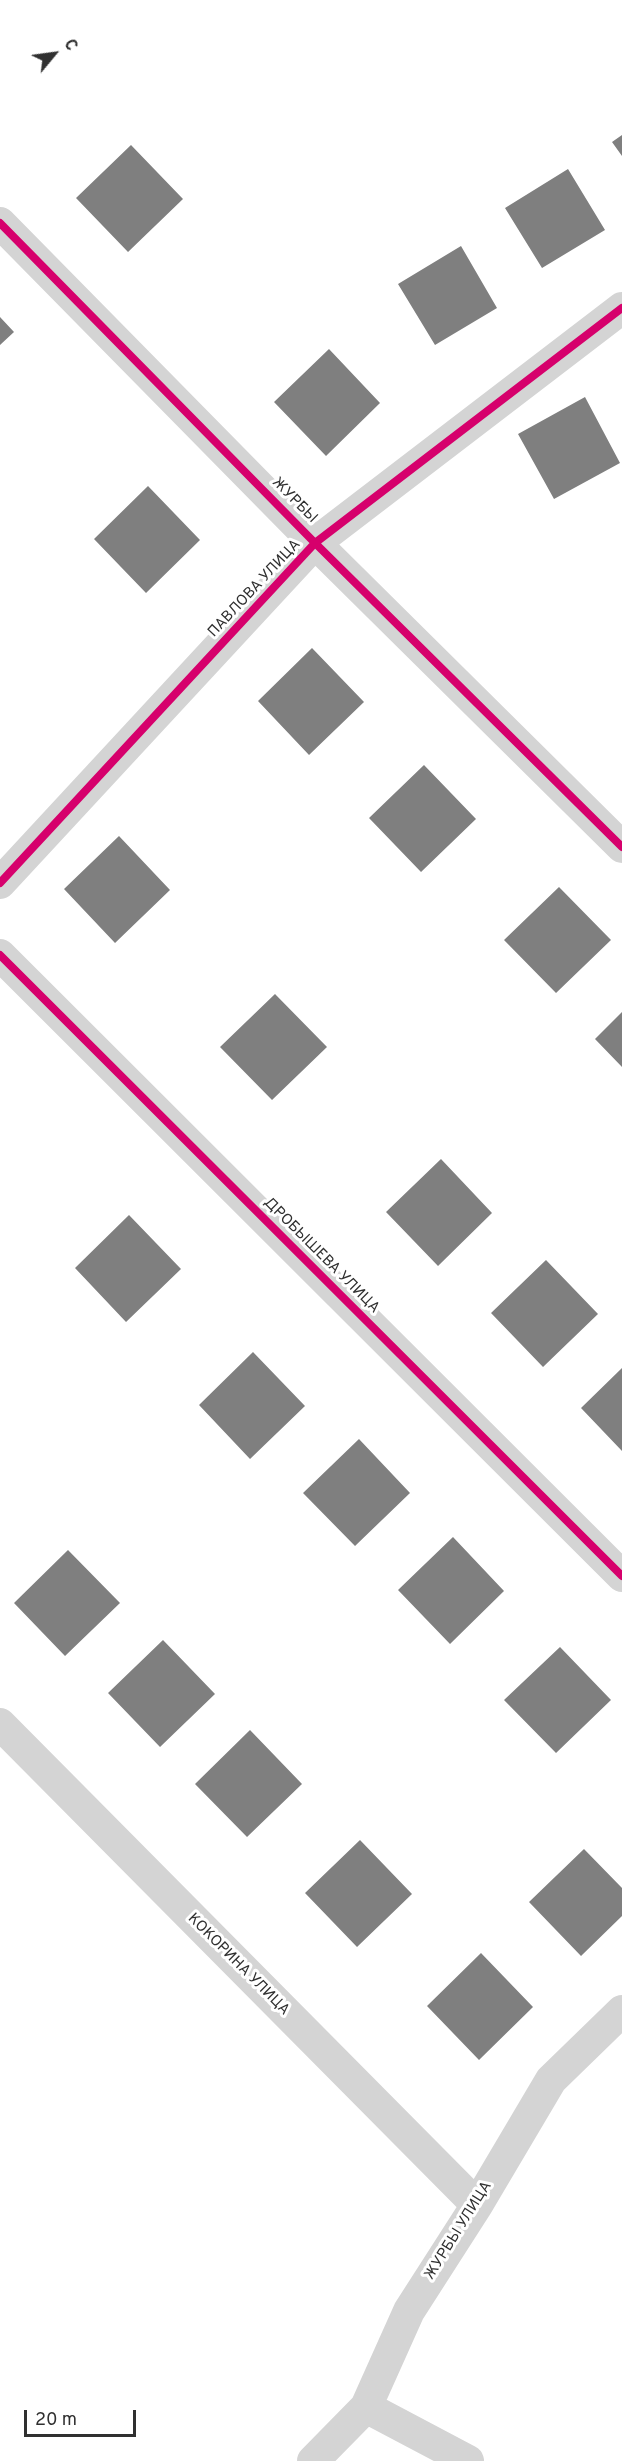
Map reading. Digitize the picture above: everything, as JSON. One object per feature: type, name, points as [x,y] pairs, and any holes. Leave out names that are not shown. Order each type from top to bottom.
[{"type":"street","name":"ЖУРБЫ","points":[[0,223],[315,543],[622,847]]},
{"type":"street","name":"ПАВЛОВА УЛИЦА","points":[[0,883],[315,543],[622,308]]},
{"type":"street","name":"ДРОБЫШЕВА УЛИЦА","points":[[0,955],[622,1576]]},
{"type":"street","name":"КОКОРИНА УЛИЦА","points":[[0,1724],[477,2205]]},
{"type":"street","name":"ЖУРБЫ УЛИЦА","points":[[313,2461],[366,2407],[409,2311],[477,2205],[551,2080],[622,2011]]},
{"type":"street","points":[[366,2407],[468,2461]]},
{"type":"building","points":[[622,135],[622,156],[612,142]]},
{"type":"building","points":[[131,145],[183,199],[128,252],[76,198]]},
{"type":"building","points":[[568,169],[605,230],[542,268],[505,208]]},
{"type":"building","points":[[461,246],[497,308],[435,345],[398,284]]},
{"type":"building","points":[[0,317],[14,332],[0,345]]},
{"type":"building","points":[[329,349],[380,403],[326,456],[274,402]]},
{"type":"building","points":[[585,397],[620,463],[554,499],[518,434]]},
{"type":"building","points":[[148,486],[200,540],[146,593],[94,539]]},
{"type":"building","points":[[312,648],[364,702],[309,755],[258,701]]},
{"type":"building","points":[[424,765],[476,819],[421,872],[369,818]]},
{"type":"building","points":[[119,836],[170,890],[115,943],[64,889]]},
{"type":"building","points":[[559,887],[611,940],[556,993],[504,940]]},
{"type":"building","points":[[275,994],[327,1047],[272,1100],[220,1047]]},
{"type":"building","points":[[622,1012],[622,1067],[595,1039]]},
{"type":"building","points":[[441,1159],[492,1213],[438,1266],[386,1212]]},
{"type":"building","points":[[129,1215],[181,1269],[126,1322],[75,1268]]},
{"type":"building","points":[[546,1260],[598,1314],[543,1367],[491,1313]]},
{"type":"building","points":[[253,1352],[305,1406],[250,1459],[199,1405]]},
{"type":"building","points":[[622,1368],[622,1451],[581,1408]]},
{"type":"building","points":[[359,1439],[410,1493],[355,1546],[303,1493]]},
{"type":"building","points":[[453,1537],[504,1591],[450,1644],[398,1590]]},
{"type":"building","points":[[68,1550],[120,1603],[65,1656],[14,1603]]},
{"type":"building","points":[[163,1640],[215,1694],[160,1747],[108,1693]]},
{"type":"building","points":[[560,1647],[611,1700],[556,1753],[504,1700]]},
{"type":"building","points":[[250,1730],[302,1784],[247,1837],[195,1784]]},
{"type":"building","points":[[360,1840],[412,1894],[357,1947],[305,1893]]},
{"type":"building","points":[[584,1849],[622,1888],[622,1916],[581,1956],[529,1902]]},
{"type":"building","points":[[481,1953],[533,2007],[479,2060],[427,2006]]},
{"type":"cycle path","points":[[0,223],[315,543],[622,847]]},
{"type":"cycle path","points":[[0,883],[315,543],[622,308]]},
{"type":"cycle path","points":[[0,955],[622,1576]]}]
